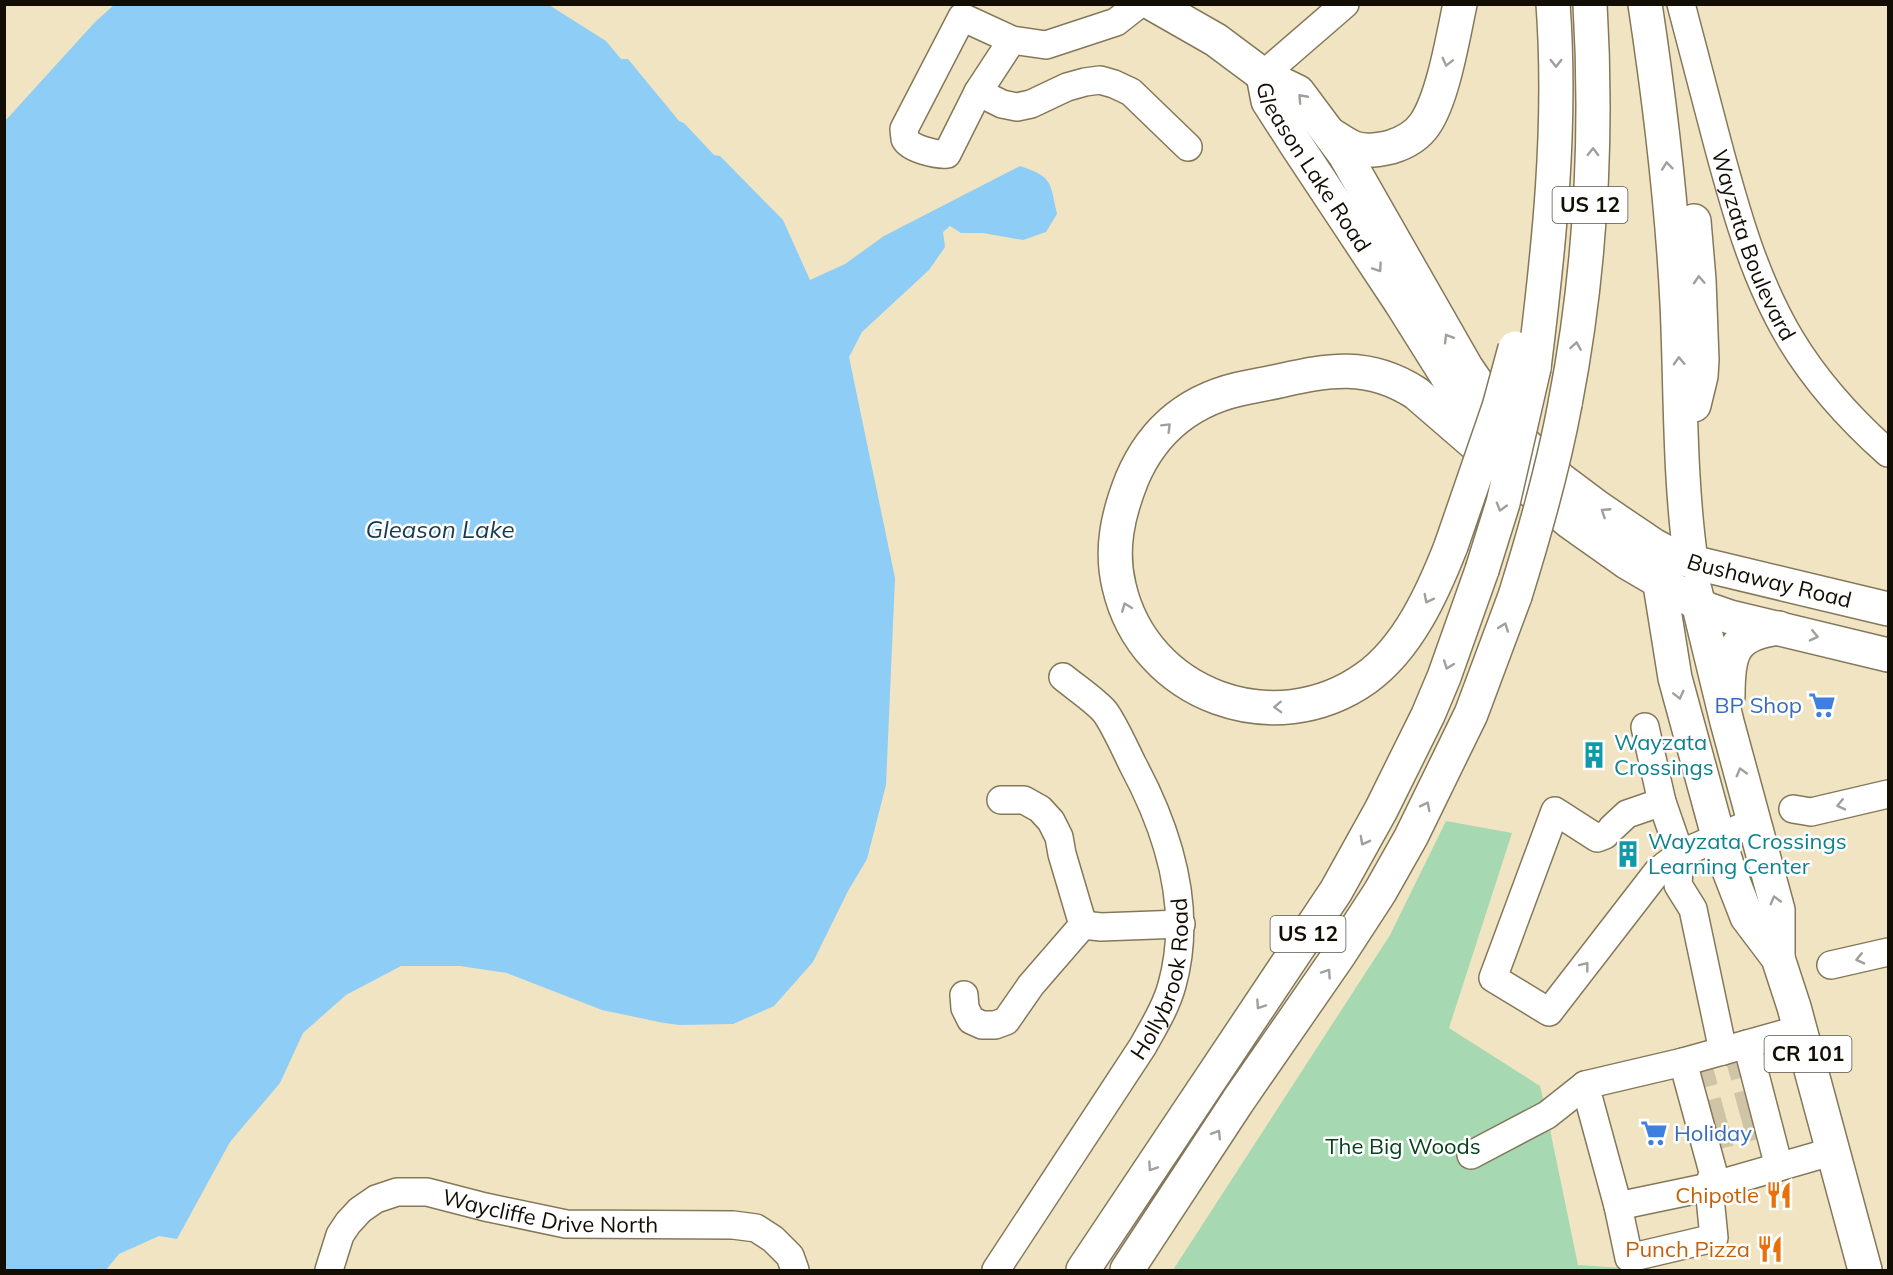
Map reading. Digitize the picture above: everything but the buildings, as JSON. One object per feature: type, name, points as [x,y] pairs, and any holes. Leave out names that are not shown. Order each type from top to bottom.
[{"type":"main road","points":[[1153,4],[1216,40],[1263,75]]},
{"type":"main road","points":[[1330,134],[1362,150],[1381,150],[1400,145],[1425,124],[1436,102],[1460,4]]},
{"type":"main road","name":"US 12","points":[[1083,1270],[1336,891],[1428,715],[1444,677],[1503,503],[1525,358],[1546,269],[1556,136],[1553,4]]},
{"type":"main road","name":"US 12","points":[[1127,1270],[1380,892],[1411,837],[1471,714],[1515,596],[1542,509],[1557,446],[1582,301],[1593,179],[1593,72],[1590,4]]},
{"type":"main road","points":[[1645,4],[1671,203],[1685,503],[1691,561],[1698,603],[1727,722]]},
{"type":"main road","points":[[1653,4],[1682,122],[1699,280],[1701,376],[1695,404],[1682,441]]},
{"type":"main road","name":"Gleason Lake Road","points":[[1263,75],[1298,92],[1345,155],[1424,297],[1466,367],[1503,421],[1541,461],[1578,493],[1653,545]]},
{"type":"main road","name":"Gleason Lake Road","points":[[1263,75],[1268,101],[1401,303],[1470,413],[1521,482],[1598,542],[1659,581]]},
{"type":"main road","points":[[1521,482],[1492,460],[1416,393],[1386,377],[1361,371],[1340,370],[1242,388],[1216,396],[1174,419],[1149,447],[1125,497],[1115,541],[1115,561],[1126,610],[1143,640],[1166,666],[1202,692],[1224,700],[1252,706],[1279,707],[1306,704],[1332,696],[1366,678],[1395,649],[1422,611],[1437,582],[1452,546],[1499,407],[1525,358]]},
{"type":"main road","name":"Bushaway Road","points":[[1653,545],[1691,561],[1888,609]]},
{"type":"main road","name":"CR 101","points":[[1653,545],[1675,678],[1718,836],[1747,917],[1778,958]]},
{"type":"main road","name":"Bushaway Road","points":[[1659,581],[1707,609],[1730,617],[1888,655]]},
{"type":"main road","name":"CR 101","points":[[1779,628],[1752,634],[1744,638],[1736,648],[1732,656],[1729,677],[1727,722],[1778,910],[1778,958],[1801,1029],[1865,1270]]},
{"type":"street","points":[[1012,40],[978,92],[947,154],[940,155],[909,145],[905,139],[904,129],[962,17],[1012,40],[1046,45],[1116,22],[1139,4]]},
{"type":"street","points":[[1263,75],[1345,4]]},
{"type":"street","name":"Wayzata Boulevard","points":[[1681,4],[1737,218],[1765,290],[1791,339],[1825,388],[1858,426],[1888,453]]},
{"type":"street","points":[[978,92],[1002,104],[1017,107],[1031,104],[1067,87],[1100,80],[1131,92],[1188,147]]},
{"type":"street","name":"Hollybrook Road","points":[[996,1270],[1143,1047],[1162,1012],[1179,953],[1181,924],[1175,873],[1148,793],[1105,712],[1063,677]]},
{"type":"street","points":[[1645,727],[1662,802],[1680,854],[1678,885],[1693,909],[1735,1048],[1779,1167]]},
{"type":"street","points":[[1793,809],[1811,812],[1888,794]]},
{"type":"street","points":[[1001,800],[1024,800],[1040,809],[1051,821],[1059,837],[1083,925]]},
{"type":"street","points":[[1662,802],[1628,814],[1597,838],[1555,811],[1493,978],[1549,1012],[1658,871],[1680,854],[1754,822]]},
{"type":"street","points":[[1083,925],[1101,927],[1181,924]]},
{"type":"street","points":[[964,995],[965,1008],[971,1020],[982,1025],[995,1025],[1006,1021],[1031,985],[1083,925]]},
{"type":"street","points":[[1831,965],[1888,952]]},
{"type":"street","points":[[1471,1155],[1547,1115],[1585,1085],[1683,1062],[1801,1029]]},
{"type":"street","points":[[1585,1085],[1618,1206],[1629,1258],[1714,1238],[1709,1187],[1713,1172],[1683,1062]]},
{"type":"street","points":[[1618,1206],[1709,1187],[1834,1151]]},
{"type":"street","name":"Waycliffe Drive North","points":[[329,1270],[340,1235],[348,1223],[360,1210],[376,1199],[397,1192],[427,1192],[485,1208],[566,1224],[733,1225],[756,1228],[773,1239],[790,1256],[795,1270]]},
{"type":"green space","name":"The Big Woods","points":[[1446,821],[1512,833],[1449,1028],[1540,1086],[1578,1265],[1653,1270],[1173,1270],[1390,935]]},
{"type":"water","name":"Gleason Lake","points":[[114,5],[549,5],[606,41],[621,59],[628,59],[679,121],[684,123],[714,155],[720,156],[783,220],[810,280],[845,264],[884,236],[1020,166],[1039,174],[1048,182],[1057,214],[1046,232],[1023,240],[983,233],[961,233],[950,226],[943,232],[945,247],[929,270],[862,332],[849,357],[895,578],[886,785],[867,859],[848,891],[813,962],[774,1006],[733,1024],[680,1025],[602,1010],[507,973],[460,966],[401,966],[346,995],[303,1033],[280,1083],[230,1142],[177,1239],[159,1236],[119,1254],[106,1270],[5,1270],[5,121],[95,22]]},
{"type":"tunnel","points":[[1688,1078],[1752,1061]]},
{"type":"tunnel","points":[[1698,1117],[1761,1100]]},
{"type":"tunnel","points":[[1704,1139],[1767,1123]]},
{"type":"place","name":"BP Shop","points":[[1822,705]]},
{"type":"place","name":"Wayzata Crossings","points":[[1594,755]]},
{"type":"place","name":"Wayzata Crossings Learning Center","points":[[1628,854]]},
{"type":"place","name":"Holiday","points":[[1654,1133]]},
{"type":"place","name":"Chipotle","points":[[1779,1195]]},
{"type":"place","name":"Punch Pizza","points":[[1770,1249]]}]
